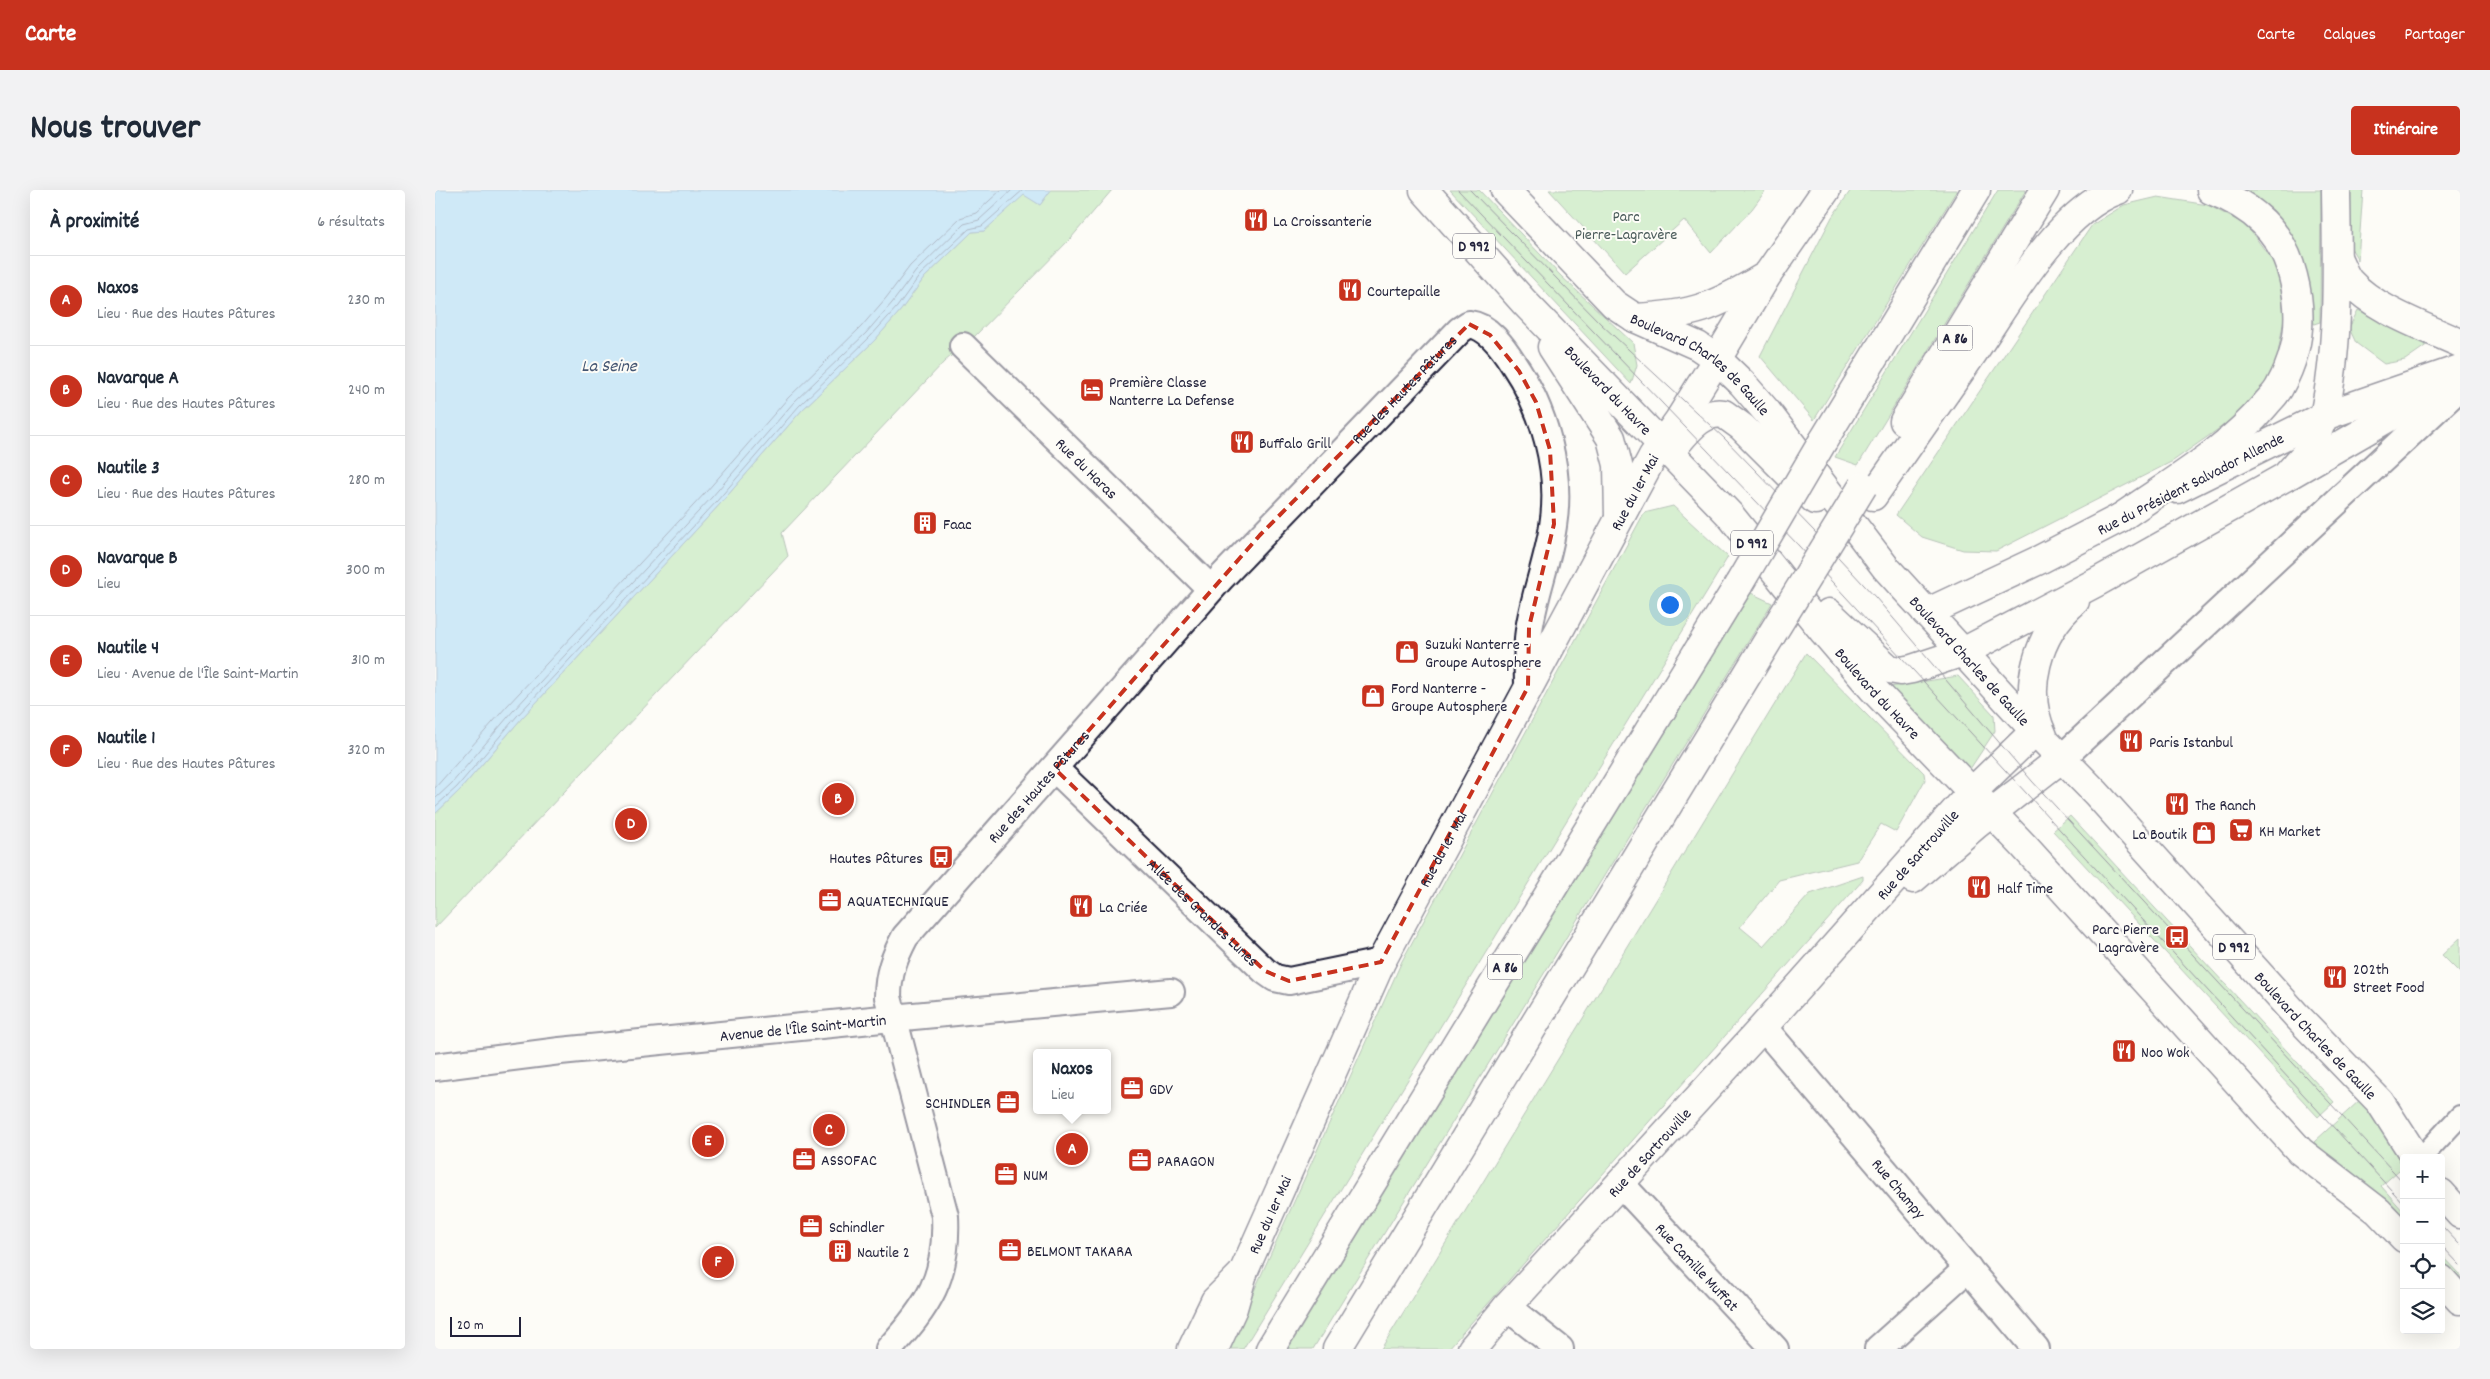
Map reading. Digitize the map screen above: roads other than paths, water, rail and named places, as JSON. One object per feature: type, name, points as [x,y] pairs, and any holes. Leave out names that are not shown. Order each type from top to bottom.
[{"type":"main road","name":"Boulevard du Havre","points":[[1424,190],[1523,302],[1662,450],[1730,515],[1866,681],[1993,813]]},
{"type":"main road","name":"Boulevard Charles de Gaulle","points":[[1505,190],[1603,294],[1635,318],[1680,337],[1717,359],[1742,383],[1767,412],[1886,568],[2289,1008],[2380,1102],[2414,1154]]},
{"type":"main road","name":"Rue du 1er Mai","points":[[1192,1349],[1215,1301],[1243,1273],[1381,962],[1619,520],[1766,276],[1826,190]]},
{"type":"main road","name":"A 86","points":[[1270,1349],[1739,584],[1823,441],[1976,190]]},
{"type":"main road","name":"A 86","points":[[1337,1349],[1737,689],[1778,637],[1868,491],[2045,190]]},
{"type":"main road","points":[[1868,491],[2058,234],[2084,208],[2106,194],[2118,190]]},
{"type":"main road","points":[[2119,518],[2219,449],[2255,418],[2280,388],[2294,355],[2299,324],[2298,293],[2289,258],[2269,226],[2237,200],[2211,190]]},
{"type":"main road","points":[[2285,477],[2310,449],[2324,416],[2332,372],[2337,258],[2336,190]]},
{"type":"main road","points":[[2337,258],[2348,280],[2362,294],[2399,315],[2460,343]]},
{"type":"main road","points":[[1635,318],[1683,314],[1704,309],[1729,298],[1766,276]]},
{"type":"main road","points":[[1523,302],[1611,438],[1617,465],[1619,520]]},
{"type":"main road","name":"Rue du Président Salvador Allende","points":[[1926,613],[2039,560],[2324,416],[2460,369]]},
{"type":"main road","points":[[1730,515],[1885,667],[1906,670],[1963,652],[2099,581],[2460,376]]},
{"type":"main road","points":[[1662,450],[1707,415],[1720,413],[1728,415],[1886,568]]},
{"type":"main road","points":[[2047,743],[2038,724],[2033,698],[2035,671],[2041,647],[2060,615],[2099,581]]},
{"type":"main road","name":"Rue de Sartrouville","points":[[1483,1349],[1507,1307],[1763,1027],[1972,792],[2047,743]]},
{"type":"main road","name":"Rue de Sartrouville","points":[[1822,960],[1960,838],[1993,813],[2047,743]]},
{"type":"main road","name":"D 992","points":[[1993,813],[2301,1151],[2378,1211],[2400,1234]]},
{"type":"main road","points":[[2445,1197],[2460,1214]]},
{"type":"main road","points":[[1214,1349],[1233,1308],[1243,1273]]},
{"type":"main road","points":[[2445,1283],[2460,1300]]},
{"type":"main road","points":[[1472,1349],[1507,1307]]},
{"type":"street","name":"Rue des Hautes Pâtures","points":[[889,1349],[923,1309],[941,1272],[946,1243],[945,1216],[888,997],[888,977],[893,961],[905,938],[1211,589],[1460,330],[1469,324],[1477,325],[1507,353],[1533,396],[1545,432],[1552,463],[1555,490],[1554,524],[1529,628],[1527,651],[1528,687]]},
{"type":"street","name":"Rue du Haras","points":[[963,346],[1211,589]]},
{"type":"street","points":[[2047,743],[2460,387]]},
{"type":"street","name":"Allée des Grandes Lunes","points":[[1055,769],[1265,971],[1275,978],[1289,981],[1381,962]]},
{"type":"street","name":"Avenue de l'Île Saint-Martin","points":[[435,1067],[560,1051],[1171,992]]},
{"type":"street","name":"Rue Champy","points":[[1763,1027],[2037,1349]]},
{"type":"street","points":[[2425,1154],[2460,1116]]},
{"type":"street","name":"Rue Camille Muffat","points":[[1620,1183],[1775,1349]]},
{"type":"street","points":[[1878,1349],[1968,1268]]},
{"type":"street","points":[[1507,1307],[1560,1349]]},
{"type":"water","name":"La Seine","points":[[435,190],[1051,190],[1040,205],[1024,195],[984,231],[972,232],[924,278],[901,310],[874,341],[802,410],[720,504],[521,719],[460,790],[435,814]]},
{"type":"tram line","points":[[1458,190],[1799,546],[2400,1200]]},
{"type":"tram line","points":[[1470,190],[1601,324],[1724,438],[1814,531],[1876,598],[2032,781],[2400,1179]]},
{"type":"tram line","points":[[2445,1229],[2460,1245]]},
{"type":"tram line","points":[[2445,1249],[2460,1265]]},
{"type":"place","name":"La Croissanterie","points":[[1256,220]]},
{"type":"place","name":"Courtepaille","points":[[1350,290]]},
{"type":"place","name":"Première Classe Nanterre La Defense","points":[[1092,390]]},
{"type":"place","name":"Buffalo Grill","points":[[1242,442]]},
{"type":"place","name":"Faac","points":[[925,523]]},
{"type":"place","name":"Suzuki Nanterre - Groupe Autosphere","points":[[1407,652]]},
{"type":"place","name":"Ford Nanterre - Groupe Autosphere","points":[[1373,696]]},
{"type":"place","name":"Paris Istanbul","points":[[2131,741]]},
{"type":"place","name":"Navarque A","points":[[838,799]]},
{"type":"place","name":"The Ranch","points":[[2177,804]]},
{"type":"place","name":"Navarque B","points":[[631,824]]},
{"type":"place","name":"KH Market","points":[[2241,830]]},
{"type":"place","name":"La Boutik","points":[[2204,833]]},
{"type":"place","name":"Hautes Pâtures","points":[[941,857]]},
{"type":"place","name":"Half Time","points":[[1979,887]]},
{"type":"place","name":"AQUATECHNIQUE","points":[[830,900]]},
{"type":"place","name":"La Criée","points":[[1081,906]]},
{"type":"place","name":"Parc Pierre Lagravère","points":[[2177,937]]},
{"type":"place","name":"202th Street Food","points":[[2335,977]]},
{"type":"place","name":"Noo Wok","points":[[2124,1051]]},
{"type":"place","name":"GDV","points":[[1132,1088]]},
{"type":"place","name":"SCHINDLER","points":[[1008,1102]]},
{"type":"place","name":"Nautile 3","points":[[829,1130]]},
{"type":"place","name":"Nautile 4","points":[[708,1141]]},
{"type":"place","name":"Naxos","points":[[1072,1149]]},
{"type":"place","name":"ASSOFAC","points":[[804,1159]]},
{"type":"place","name":"PARAGON","points":[[1140,1160]]},
{"type":"place","name":"NUM","points":[[1006,1174]]},
{"type":"place","name":"Schindler","points":[[811,1226]]},
{"type":"place","name":"BELMONT TAKARA","points":[[1010,1250]]},
{"type":"place","name":"Nautile 2","points":[[840,1251]]},
{"type":"place","name":"Nautile 1","points":[[718,1262]]},
{"type":"park label","name":"Parc Pierre-Lagravère","points":[[1626,224]]}]
